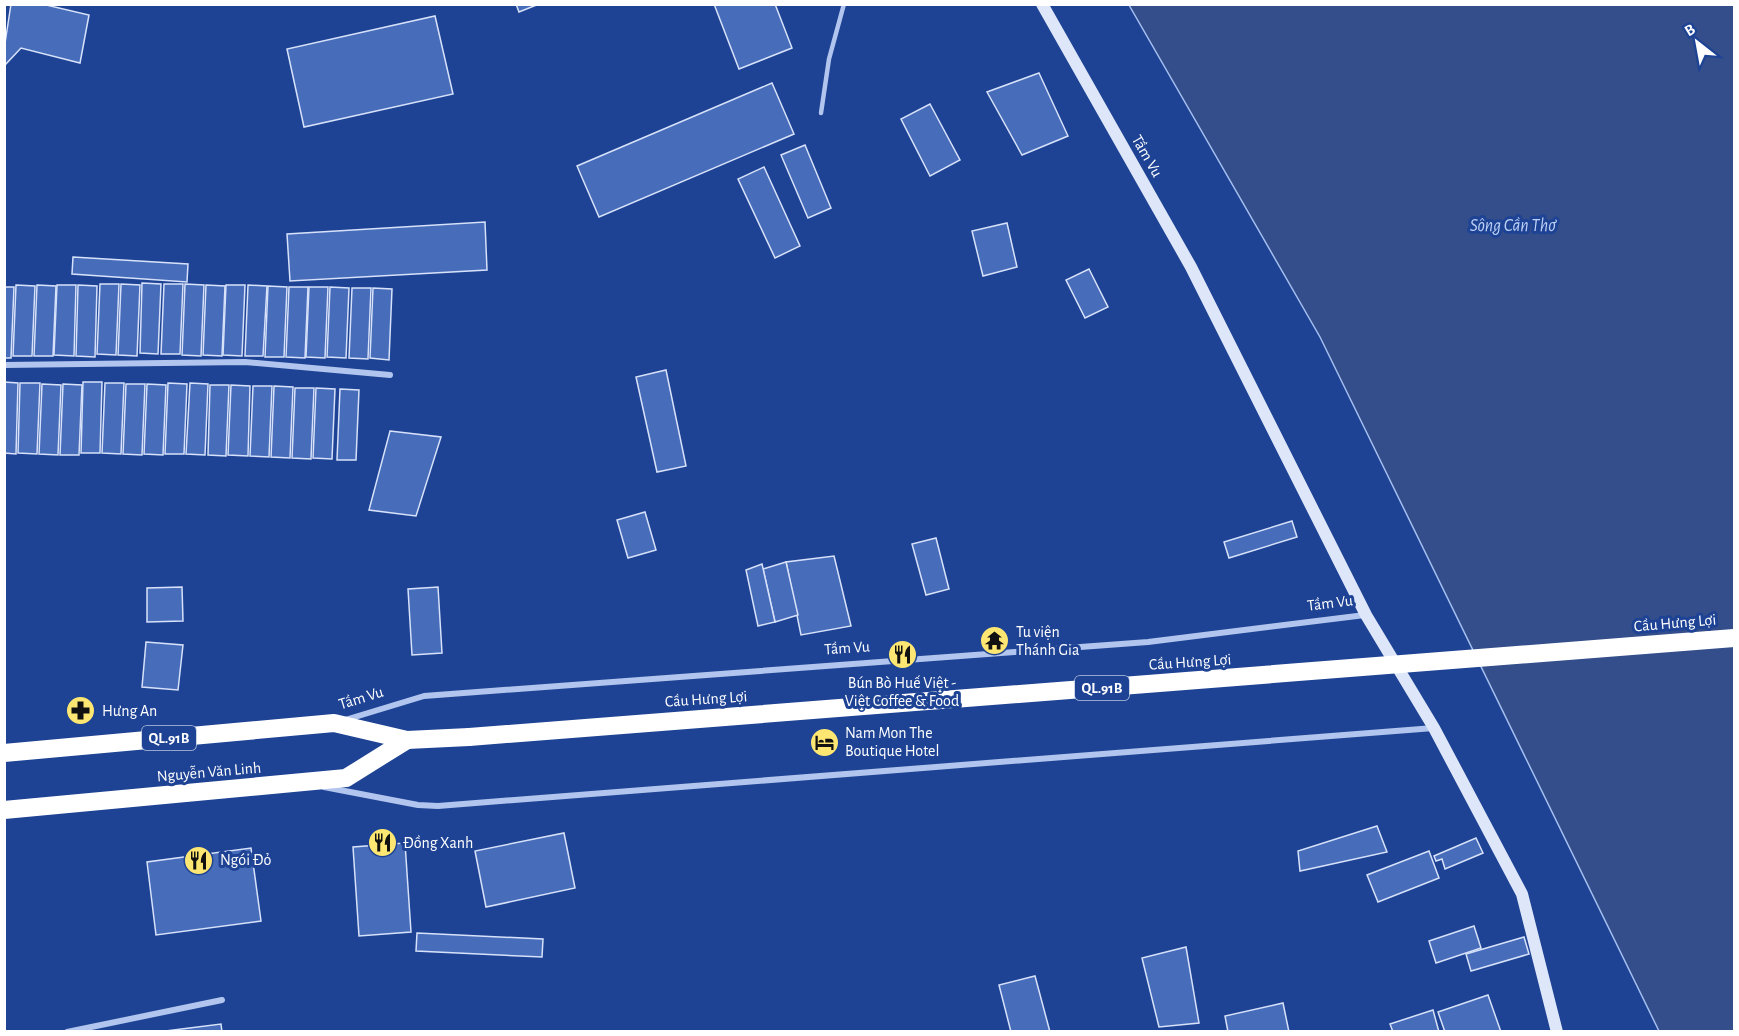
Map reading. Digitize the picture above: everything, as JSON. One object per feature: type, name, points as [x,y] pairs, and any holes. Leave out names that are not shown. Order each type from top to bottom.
[{"type":"highway","name":"Cầu Hưng Lợi","points":[[469,737],[1734,638]]},
{"type":"highway","name":"Nguyễn Văn Linh","points":[[4,753],[334,723],[407,740],[469,737]]},
{"type":"highway","name":"Nguyễn Văn Linh","points":[[4,810],[346,778],[407,740]]},
{"type":"street","name":"Tầm Vu","points":[[1042,4],[1191,267],[1366,615],[1434,728],[1522,894],[1557,1032]]},
{"type":"street","points":[[4,364],[245,362],[390,375]]},
{"type":"street","name":"Tầm Vu","points":[[334,723],[424,696],[1148,642],[1366,615]]},
{"type":"street","points":[[299,783],[418,805],[438,806],[1434,728]]},
{"type":"street","points":[[67,1032],[222,1000]]},
{"type":"lane","points":[[821,113],[829,59],[844,4]]},
{"type":"water","name":"Sông Cần Thơ","points":[[1129,5],[1734,5],[1734,1031],[1659,1031],[1320,337]]},
{"type":"building","points":[[11,4],[42,4],[89,15],[80,63],[21,48],[4,66]]},
{"type":"building","points":[[516,4],[539,4],[519,12]]},
{"type":"building","points":[[714,4],[775,4],[792,48],[739,69]]},
{"type":"building","points":[[435,16],[453,94],[304,127],[287,49]]},
{"type":"building","points":[[1039,73],[1068,136],[1022,155],[987,92]]},
{"type":"building","points":[[772,83],[794,134],[599,217],[577,166]]},
{"type":"building","points":[[930,104],[960,160],[930,176],[901,119]]},
{"type":"building","points":[[805,145],[831,208],[808,218],[781,155]]},
{"type":"building","points":[[764,167],[800,246],[775,258],[738,179]]},
{"type":"building","points":[[485,222],[487,270],[290,281],[287,234]]},
{"type":"building","points":[[1007,223],[1017,267],[983,276],[972,231]]},
{"type":"building","points":[[73,257],[188,264],[187,282],[72,274]]},
{"type":"building","points":[[1089,269],[1108,307],[1085,318],[1066,280]]},
{"type":"building","points":[[142,283],[161,284],[158,354],[140,353]]},
{"type":"building","points":[[100,284],[119,284],[116,355],[97,354]]},
{"type":"building","points":[[121,284],[140,285],[137,356],[118,355]]},
{"type":"building","points":[[164,284],[183,284],[180,354],[161,354]]},
{"type":"building","points":[[185,284],[204,285],[201,356],[182,355]]},
{"type":"building","points":[[16,285],[35,286],[32,356],[13,356]]},
{"type":"building","points":[[37,285],[56,286],[53,356],[34,356]]},
{"type":"building","points":[[57,285],[76,285],[74,356],[54,355]]},
{"type":"building","points":[[78,285],[97,286],[95,357],[76,356]]},
{"type":"building","points":[[206,285],[225,286],[222,356],[203,355]]},
{"type":"building","points":[[226,285],[245,285],[242,356],[223,355]]},
{"type":"building","points":[[248,285],[267,286],[263,356],[245,356]]},
{"type":"building","points":[[268,286],[287,287],[284,357],[265,357]]},
{"type":"building","points":[[4,287],[14,287],[11,358],[4,358]]},
{"type":"building","points":[[289,287],[308,287],[305,358],[286,357]]},
{"type":"building","points":[[309,287],[328,287],[325,358],[306,357]]},
{"type":"building","points":[[330,287],[349,288],[346,358],[327,357]]},
{"type":"building","points":[[352,288],[371,288],[368,359],[349,358]]},
{"type":"building","points":[[373,288],[392,289],[389,360],[370,358]]},
{"type":"building","points":[[666,370],[686,466],[657,472],[636,377]]},
{"type":"building","points":[[4,382],[18,383],[16,454],[4,453]]},
{"type":"building","points":[[83,382],[102,382],[100,453],[81,453]]},
{"type":"building","points":[[20,383],[40,383],[37,454],[18,453]]},
{"type":"building","points":[[105,383],[124,383],[121,454],[102,453]]},
{"type":"building","points":[[168,383],[187,384],[184,454],[165,454]]},
{"type":"building","points":[[190,383],[208,384],[205,455],[186,454]]},
{"type":"building","points":[[42,384],[61,385],[58,455],[39,454]]},
{"type":"building","points":[[63,384],[82,385],[79,455],[60,455]]},
{"type":"building","points":[[126,384],[145,384],[142,455],[123,454]]},
{"type":"building","points":[[147,384],[166,385],[163,455],[144,454]]},
{"type":"building","points":[[210,385],[229,385],[226,456],[208,455]]},
{"type":"building","points":[[231,385],[250,386],[248,456],[228,455]]},
{"type":"building","points":[[253,386],[272,386],[269,457],[250,456]]},
{"type":"building","points":[[274,386],[293,387],[290,458],[271,457]]},
{"type":"building","points":[[295,388],[314,388],[311,459],[292,458]]},
{"type":"building","points":[[316,388],[335,389],[332,459],[313,458]]},
{"type":"building","points":[[340,389],[359,390],[356,460],[337,460]]},
{"type":"building","points":[[390,431],[441,437],[416,516],[369,510]]},
{"type":"building","points":[[645,512],[656,550],[628,558],[617,520]]},
{"type":"building","points":[[1292,521],[1297,537],[1229,558],[1224,542]]},
{"type":"building","points":[[936,538],[949,589],[926,595],[912,544]]},
{"type":"building","points":[[834,556],[851,626],[801,635],[786,562]]},
{"type":"building","points":[[786,562],[798,615],[775,622],[763,569]]},
{"type":"building","points":[[762,564],[775,622],[758,626],[746,570]]},
{"type":"building","points":[[182,587],[183,621],[147,622],[147,588]]},
{"type":"building","points":[[438,587],[442,653],[412,655],[408,589]]},
{"type":"building","points":[[146,642],[183,645],[178,690],[142,687]]},
{"type":"building","points":[[1377,826],[1387,852],[1300,871],[1298,851]]},
{"type":"building","points":[[564,833],[575,888],[486,907],[475,851]]},
{"type":"building","points":[[1476,838],[1483,853],[1445,869],[1442,859],[1436,861],[1434,856]]},
{"type":"building","points":[[405,843],[411,932],[359,936],[353,847]]},
{"type":"building","points":[[251,848],[261,921],[156,935],[147,862]]},
{"type":"building","points":[[1429,851],[1439,878],[1378,902],[1367,875]]},
{"type":"building","points":[[1474,926],[1481,948],[1436,963],[1429,941]]},
{"type":"building","points":[[417,933],[543,939],[542,957],[416,951]]},
{"type":"building","points":[[1524,937],[1529,954],[1471,971],[1466,954]]},
{"type":"building","points":[[1186,947],[1199,1023],[1159,1027],[1142,958]]},
{"type":"building","points":[[1035,976],[1050,1032],[1011,1032],[999,985]]},
{"type":"building","points":[[1488,995],[1501,1032],[1445,1032],[1438,1012]]},
{"type":"building","points":[[1283,1003],[1289,1032],[1228,1032],[1225,1016]]},
{"type":"building","points":[[1433,1010],[1439,1032],[1393,1032],[1390,1024]]},
{"type":"building","points":[[221,1024],[222,1032],[166,1032],[166,1031]]},
{"type":"place","name":"Tu viện Thánh Gia","points":[[995,641]]},
{"type":"place","name":"Bún Bò Huế Việt - Việt Coffee & Food","points":[[902,655]]},
{"type":"place","name":"Hưng An","points":[[81,711]]},
{"type":"place","name":"Nam Mon The Boutique Hotel","points":[[824,742]]},
{"type":"place","name":"Đồng Xanh","points":[[382,843]]},
{"type":"place","name":"Ngói Đỏ","points":[[199,860]]}]
